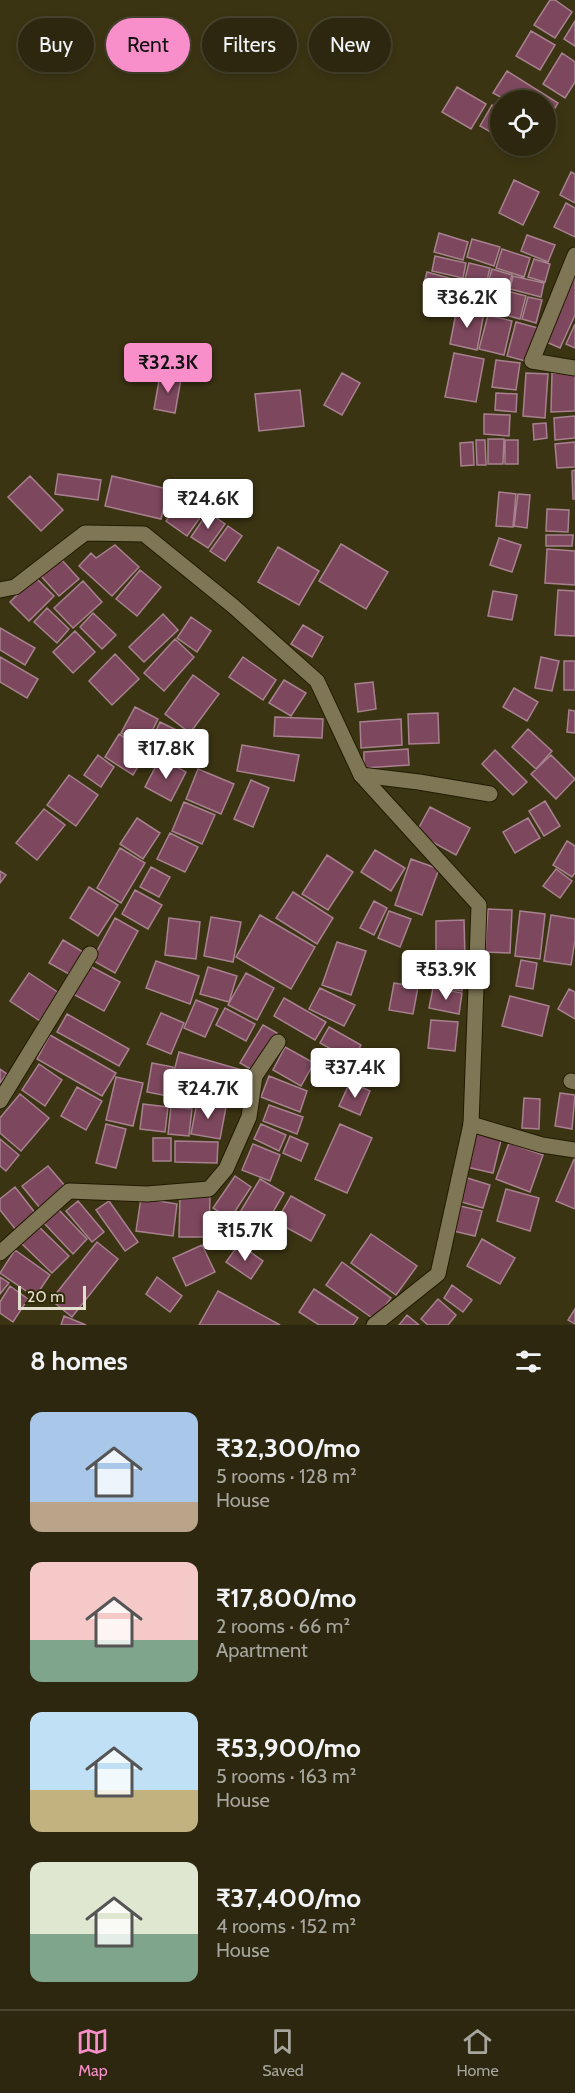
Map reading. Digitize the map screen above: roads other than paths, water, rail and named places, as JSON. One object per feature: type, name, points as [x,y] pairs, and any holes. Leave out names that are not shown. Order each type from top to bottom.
[{"type":"street","points":[[575,255],[532,362],[575,368]]},
{"type":"street","points":[[0,590],[15,587],[85,533],[144,534],[233,606],[317,681],[361,775],[479,905],[471,1124],[438,1274],[374,1325]]},
{"type":"street","points":[[361,775],[490,794]]},
{"type":"street","points":[[0,1101],[90,954]]},
{"type":"street","points":[[0,1253],[69,1191],[147,1194],[208,1189],[226,1170],[249,1117],[255,1076],[278,1042]]},
{"type":"street","points":[[471,1124],[542,1145],[575,1150]]}]
